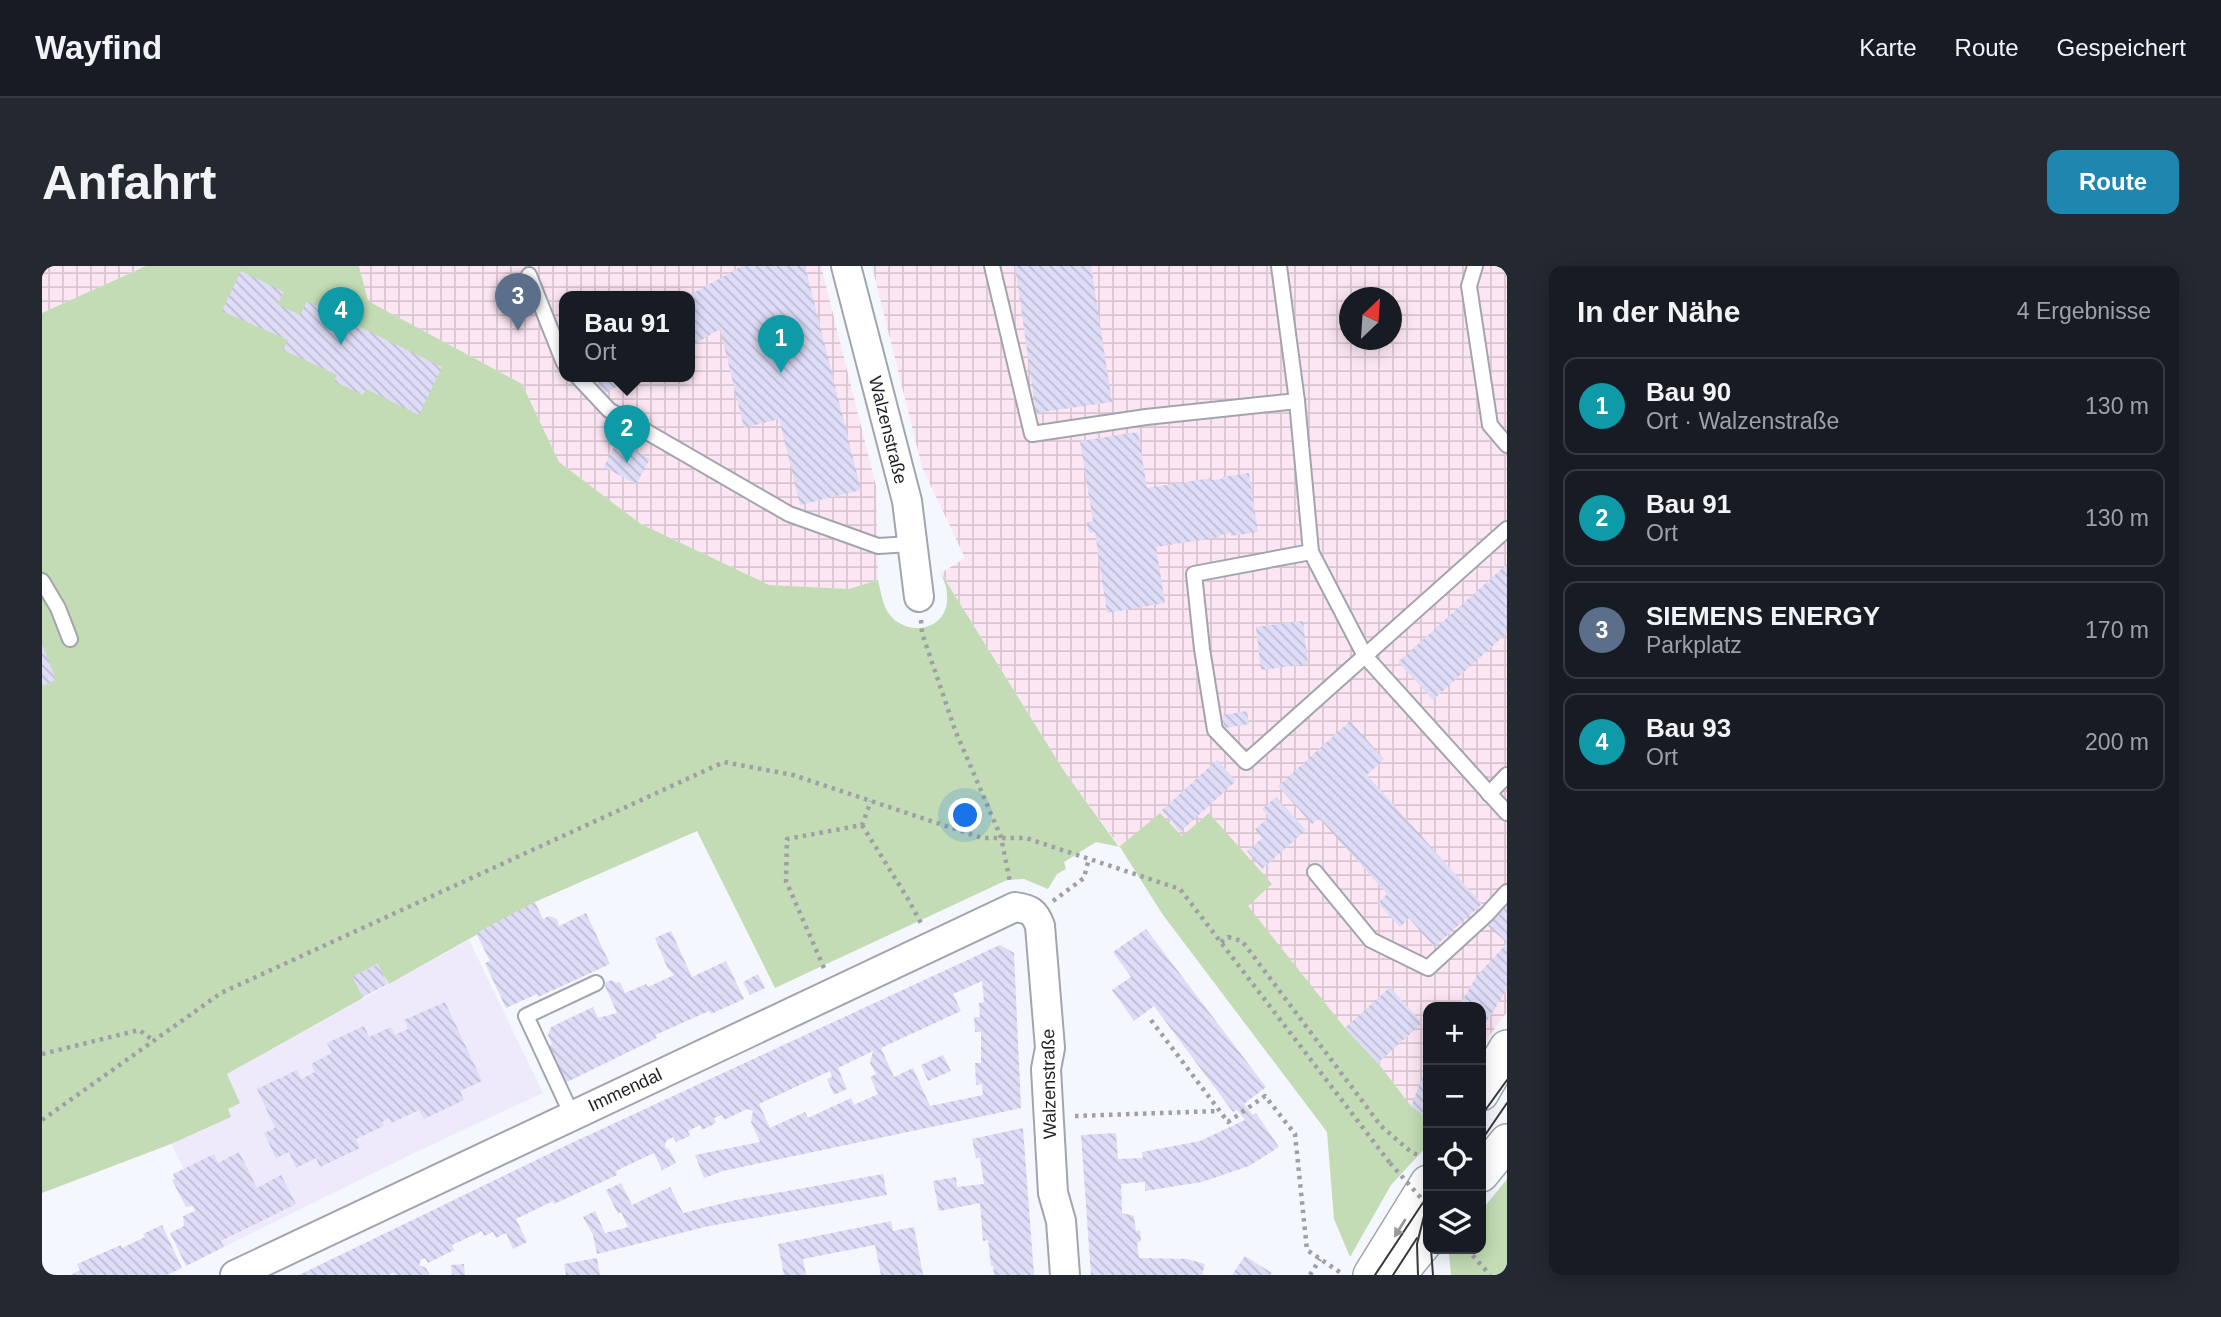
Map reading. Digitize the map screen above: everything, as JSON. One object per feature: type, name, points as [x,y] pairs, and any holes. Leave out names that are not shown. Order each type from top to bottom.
[{"type":"street","name":"Walzenstraße","points":[[846,266],[906,501],[919,597]]},
{"type":"street","name":"Walzenstraße","points":[[1026,911],[1040,926],[1050,1048],[1046,1069],[1053,1193],[1061,1221],[1065,1275]]},
{"type":"street","name":"Immendal","points":[[235,1275],[572,1115],[1026,911]]},
{"type":"street","points":[[1486,1084],[1507,1048]]},
{"type":"street","points":[[1486,1168],[1507,1142]]},
{"type":"street","points":[[1371,1275],[1423,1191]]},
{"type":"street","points":[[1398,1275],[1423,1244]]},
{"type":"lane","points":[[992,266],[1032,433],[1146,417],[1297,401]]},
{"type":"lane","points":[[1279,266],[1297,401],[1311,552],[1366,656],[1507,813]]},
{"type":"lane","points":[[1475,266],[1469,286],[1490,425],[1507,445]]},
{"type":"lane","points":[[529,275],[559,350]]},
{"type":"lane","points":[[583,382],[609,410],[789,514],[877,546],[911,544]]},
{"type":"lane","points":[[1311,552],[1194,574],[1215,730],[1246,762],[1507,530]]},
{"type":"lane","points":[[42,581],[58,608],[70,639]]},
{"type":"lane","points":[[1489,794],[1507,775]]},
{"type":"lane","points":[[1314,872],[1371,940],[1427,968],[1487,914],[1507,892]]},
{"type":"lane","points":[[572,1115],[526,1016],[596,983]]},
{"type":"path","points":[[919,597],[922,634],[951,718],[1001,837],[1026,911],[1084,878],[1088,858]]},
{"type":"path","points":[[42,1120],[221,993],[723,762],[793,775],[982,838],[1026,838],[1180,889],[1390,1163],[1423,1200]]},
{"type":"path","points":[[862,825],[871,801]]},
{"type":"path","points":[[862,825],[922,926]]},
{"type":"path","points":[[826,972],[786,881],[787,839],[862,825]]},
{"type":"path","points":[[1221,942],[1228,937],[1242,941],[1381,1126],[1411,1152],[1423,1157]]},
{"type":"path","points":[[1151,1020],[1228,1122],[1265,1096],[1295,1133],[1307,1250],[1344,1275]]},
{"type":"path","points":[[42,1054],[139,1030],[154,1041]]},
{"type":"path","points":[[1074,1116],[1219,1111]]},
{"type":"path","points":[[1472,1254],[1490,1275]]},
{"type":"path","points":[[1310,1275],[1320,1259]]},
{"type":"shaded area","points":[[42,266],[146,266],[42,313]]},
{"type":"shaded area","points":[[359,266],[821,266],[876,486],[878,580],[849,589],[769,585],[641,524],[559,462],[522,384],[367,301]]},
{"type":"shaded area","points":[[872,266],[1507,266],[1507,1012],[1486,1040],[1486,1002],[1423,1002],[1423,1114],[1411,1106],[1378,1063],[1345,1028],[1247,906],[1271,884],[1210,814],[1182,836],[1160,813],[1120,847],[1064,771],[941,573],[965,558],[922,467]]},
{"type":"shaded area","points":[[469,940],[543,1093],[224,1247],[171,1144],[231,1117],[227,1109],[240,1103],[227,1074]]},
{"type":"green space","points":[[146,266],[359,266],[368,301],[522,384],[559,462],[641,524],[769,585],[849,589],[878,580],[885,607],[892,618],[912,628],[923,628],[941,617],[946,607],[947,594],[941,573],[1064,771],[1119,847],[1096,842],[1064,862],[1066,869],[1057,874],[1048,889],[1024,879],[1007,880],[775,988],[697,831],[535,902],[389,984],[377,964],[353,977],[363,998],[227,1074],[240,1103],[228,1109],[231,1117],[171,1144],[42,1193],[42,313]]},
{"type":"green space","points":[[1160,813],[1182,836],[1209,813],[1272,884],[1248,906],[1345,1028],[1378,1063],[1411,1106],[1423,1114],[1423,1150],[1391,1185],[1350,1257],[1334,1219],[1327,1132],[1163,915],[1120,847]]},
{"type":"green space","points":[[1507,1179],[1507,1275],[1451,1275],[1449,1254],[1486,1254],[1486,1205]]},
{"type":"building","points":[[742,266],[805,266],[861,490],[800,505],[779,419],[744,428],[720,329],[695,344],[695,292]]},
{"type":"building","points":[[1015,266],[1091,266],[1112,402],[1036,413]]},
{"type":"building","points":[[241,271],[284,292],[277,304],[300,315],[307,301],[442,367],[419,415],[366,389],[363,395],[334,381],[337,375],[283,350],[288,340],[222,311]]},
{"type":"building","points":[[598,382],[625,382],[604,394]]},
{"type":"building","points":[[1138,432],[1147,488],[1249,473],[1258,532],[1231,536],[1231,533],[1156,547],[1165,603],[1107,613],[1095,532],[1089,533],[1087,522],[1093,521],[1080,441]]},
{"type":"building","points":[[617,441],[650,459],[636,484],[604,467]]},
{"type":"building","points":[[1507,564],[1507,633],[1433,700],[1398,662]]},
{"type":"building","points":[[1303,621],[1308,664],[1261,670],[1256,627]]},
{"type":"building","points":[[42,644],[56,680],[42,686]]},
{"type":"building","points":[[1247,711],[1249,724],[1224,728],[1223,715]]},
{"type":"building","points":[[1350,721],[1384,759],[1367,775],[1482,904],[1434,947],[1409,918],[1400,927],[1378,903],[1387,894],[1319,818],[1312,824],[1278,786]]},
{"type":"building","points":[[1217,760],[1236,781],[1180,832],[1162,810]]},
{"type":"building","points":[[1276,797],[1306,830],[1262,869],[1247,851],[1262,838],[1255,829],[1269,817],[1262,809]]},
{"type":"building","points":[[535,902],[543,919],[549,916],[557,919],[559,926],[586,913],[610,964],[538,997],[537,994],[506,1008],[485,963],[490,961],[476,933]]},
{"type":"building","points":[[1507,906],[1507,943],[1488,926]]},
{"type":"building","points":[[1146,929],[1266,1087],[1244,1104],[1253,1115],[1256,1113],[1279,1147],[1249,1166],[1202,1182],[1145,1191],[1145,1182],[1121,1184],[1122,1213],[1134,1216],[1136,1231],[1140,1230],[1141,1241],[1137,1243],[1139,1258],[1187,1259],[1205,1264],[1202,1275],[1091,1275],[1081,1135],[1116,1133],[1118,1159],[1143,1158],[1142,1152],[1200,1141],[1245,1120],[1237,1110],[1233,1112],[1154,1006],[1134,1021],[1112,990],[1131,977],[1113,952]]},
{"type":"building","points":[[671,931],[692,977],[726,961],[744,999],[655,1035],[657,1038],[565,1083],[548,1046],[552,1044],[548,1035],[551,1027],[593,1007],[598,1018],[617,1013],[605,986],[606,982],[620,982],[625,993],[646,984],[648,987],[674,975],[667,967],[655,938]]},
{"type":"building","points":[[1507,943],[1507,989],[1486,1023],[1486,1002],[1461,1002],[1477,976]]},
{"type":"building","points":[[1000,945],[1014,953],[1021,1108],[723,1171],[704,1178],[695,1155],[760,1142],[751,1122],[753,1111],[747,1109],[724,1120],[722,1115],[714,1118],[716,1123],[702,1130],[700,1125],[688,1131],[690,1136],[676,1142],[673,1137],[666,1141],[665,1148],[669,1149],[676,1163],[662,1170],[654,1153],[616,1171],[617,1175],[516,1219],[527,1242],[513,1249],[506,1233],[496,1238],[493,1232],[484,1236],[482,1231],[452,1245],[454,1250],[428,1263],[425,1258],[421,1260],[419,1265],[426,1268],[430,1275],[299,1275],[565,1146]],"holes":[[[982,981],[984,1002],[979,1003],[980,1017],[974,1017],[975,1032],[981,1032],[981,1063],[975,1063],[976,1085],[982,1084],[983,1095],[930,1106],[913,1068],[894,1077],[881,1048],[961,1011],[953,994]],[[873,1051],[870,1063],[876,1074],[870,1077],[878,1094],[854,1105],[851,1098],[808,1118],[805,1112],[770,1128],[759,1104],[830,1071],[832,1077],[827,1079],[834,1095],[847,1089],[838,1068]]]},
{"type":"building","points":[[378,964],[388,984],[363,997],[352,977]]},
{"type":"building","points":[[758,974],[765,988],[750,995],[743,982]]},
{"type":"building","points":[[1390,987],[1422,1023],[1378,1063],[1345,1028]]},
{"type":"building","points":[[445,1002],[482,1081],[460,1091],[464,1100],[424,1119],[419,1110],[391,1123],[389,1118],[382,1122],[384,1126],[356,1139],[360,1148],[320,1167],[316,1158],[296,1168],[289,1152],[276,1158],[264,1133],[275,1128],[257,1089],[297,1070],[301,1079],[315,1072],[311,1064],[332,1053],[327,1043],[364,1026],[369,1037],[391,1027],[395,1035],[408,1029],[404,1020]]},
{"type":"building","points":[[943,1055],[951,1071],[928,1081],[921,1065]]},
{"type":"building","points":[[1423,1076],[1423,1114],[1411,1106]]},
{"type":"building","points":[[1023,1128],[1034,1275],[994,1275],[988,1240],[983,1241],[980,1203],[939,1211],[933,1181],[956,1177],[957,1187],[984,1184],[980,1158],[976,1158],[972,1139]]},
{"type":"building","points":[[239,1152],[257,1188],[281,1175],[296,1204],[221,1241],[224,1247],[186,1266],[170,1233],[184,1226],[183,1216],[195,1211],[193,1206],[186,1207],[172,1180],[175,1179],[173,1174],[214,1154],[218,1163]]},
{"type":"building","points":[[883,1174],[887,1195],[709,1226],[597,1254],[593,1235],[583,1217],[595,1211],[605,1233],[628,1227],[606,1190],[621,1183],[632,1205],[670,1187],[683,1213],[736,1200]]},
{"type":"building","points":[[891,1221],[893,1231],[914,1227],[923,1275],[881,1275],[875,1245],[803,1259],[806,1275],[784,1275],[778,1244]]},
{"type":"building","points":[[162,1225],[182,1268],[167,1275],[71,1275],[80,1270],[77,1264],[121,1245],[122,1248]]},
{"type":"building","points":[[1245,1256],[1272,1273],[1232,1275]]},
{"type":"building","points":[[597,1258],[600,1275],[566,1275],[564,1264]]},
{"type":"building","points":[[464,1264],[465,1275],[452,1275],[451,1265]]},
{"type":"tram line","points":[[1486,1109],[1507,1080]]},
{"type":"tram line","points":[[1486,1134],[1507,1103]]},
{"type":"tram line","points":[[1375,1275],[1423,1203]]},
{"type":"tram line","points":[[1418,1275],[1417,1244],[1423,1220]]},
{"type":"tram line","points":[[1393,1275],[1417,1238]]},
{"type":"tram line","points":[[1431,1254],[1433,1275]]},
{"type":"place","name":"SIEMENS ENERGY","points":[[518,331]]},
{"type":"place","name":"Bau 93","points":[[341,345]]},
{"type":"place","name":"Bau 90","points":[[781,373]]},
{"type":"place","name":"Bau 91","points":[[627,463]]}]
